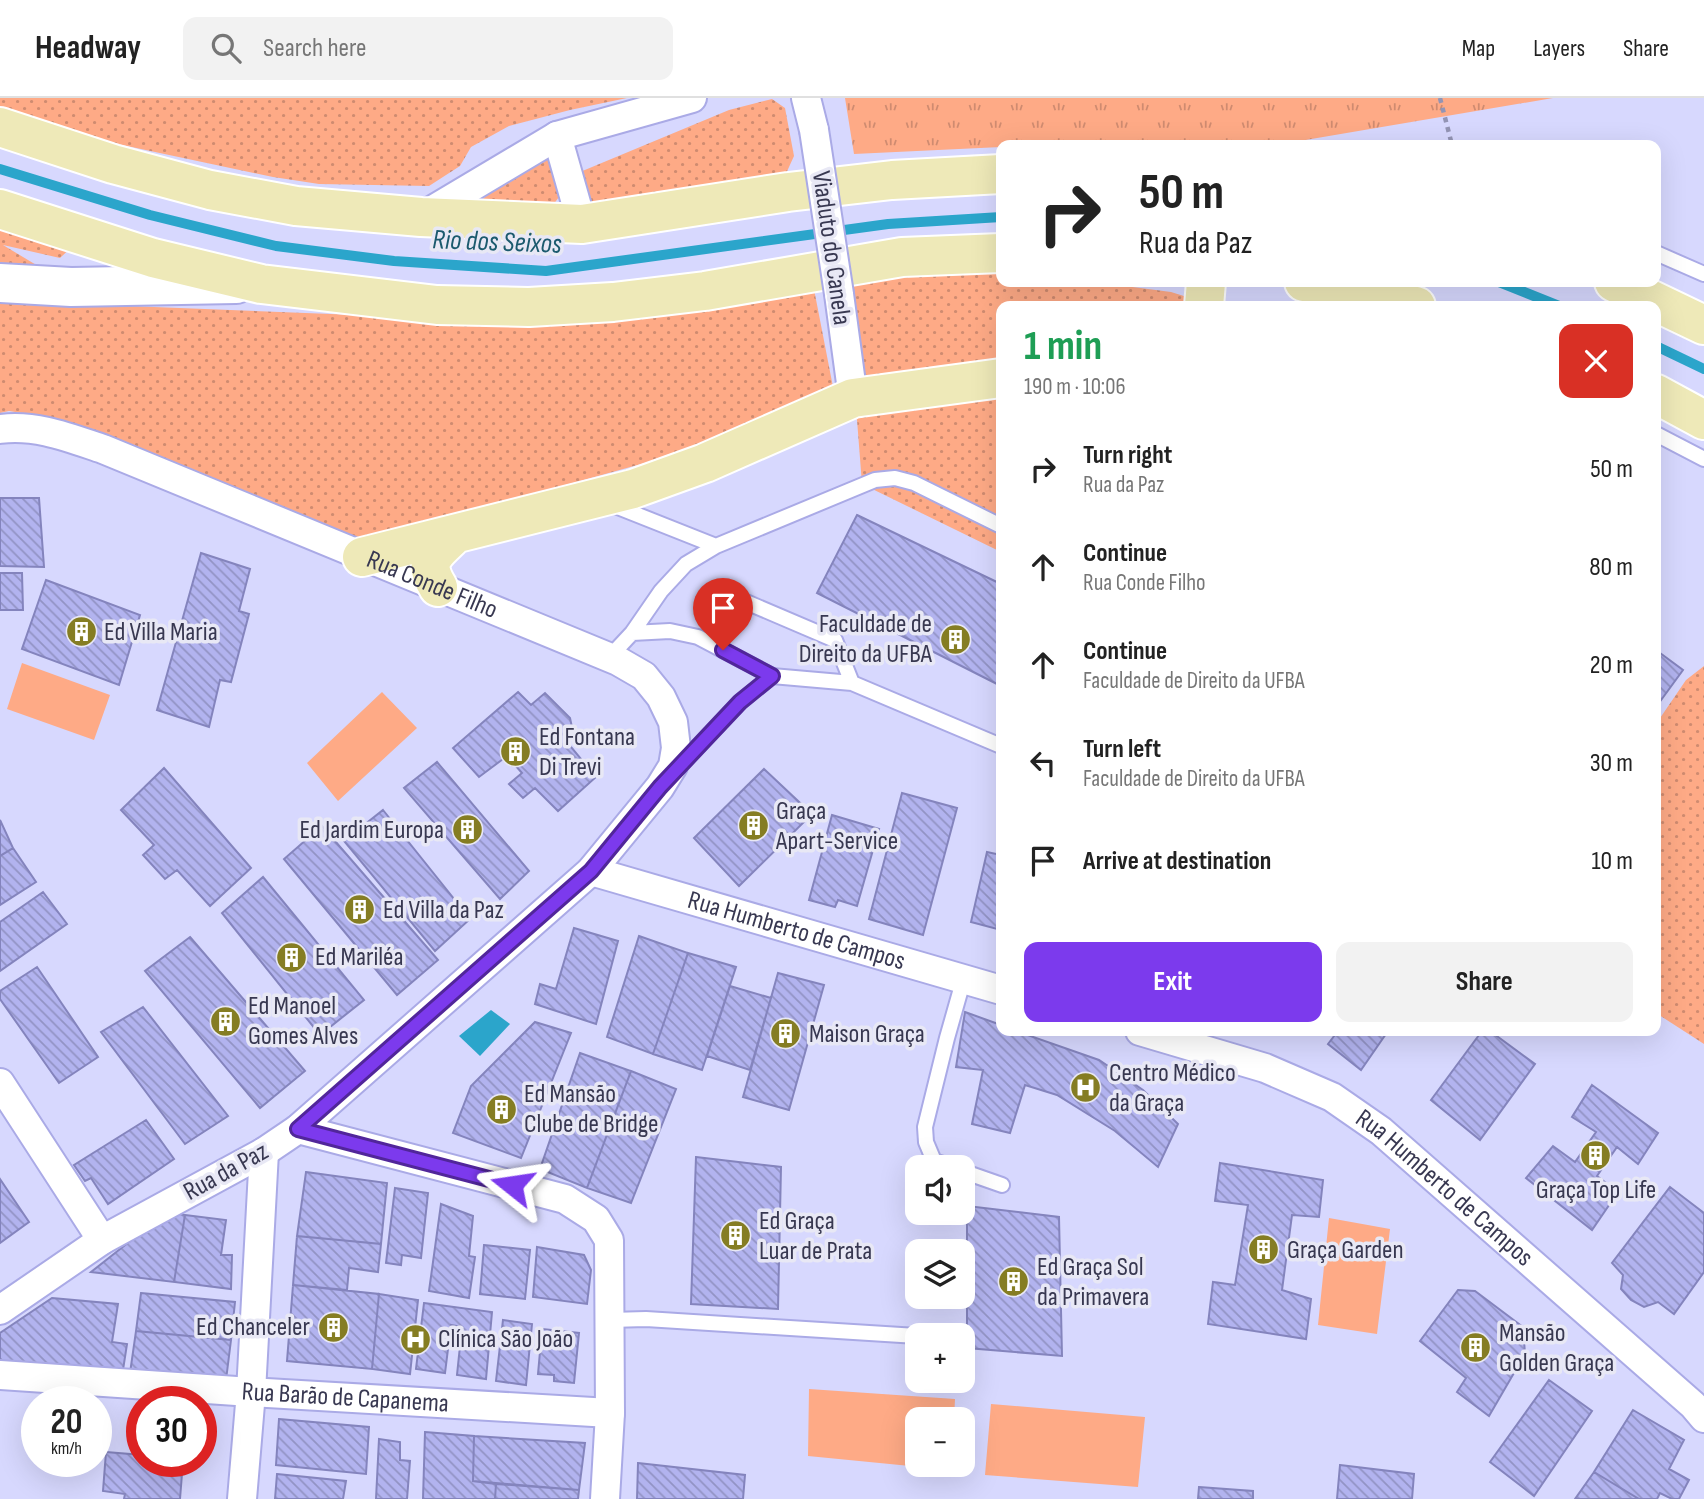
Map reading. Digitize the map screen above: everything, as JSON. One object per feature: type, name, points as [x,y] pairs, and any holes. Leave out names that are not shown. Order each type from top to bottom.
[{"type":"main road","points":[[0,127],[113,164],[210,190],[296,206],[421,217],[582,224],[788,192],[892,180],[996,174]]},
{"type":"main road","points":[[0,209],[153,258],[261,284],[437,305],[529,307],[613,302],[705,291],[902,257],[996,253]]},
{"type":"main road","points":[[0,283],[71,287],[261,284]]},
{"type":"main road","points":[[1327,287],[1393,301]]},
{"type":"main road","points":[[1624,287],[1654,301]]},
{"type":"main road","points":[[1661,304],[1704,325]]},
{"type":"main road","points":[[362,557],[633,489],[705,463],[853,398],[996,379]]},
{"type":"main road","points":[[1661,397],[1704,420]]},
{"type":"main road","points":[[438,587],[430,575],[429,563],[455,534]]},
{"type":"street","points":[[421,217],[557,136],[692,98]]},
{"type":"street","name":"Viaduto do Canela","points":[[806,98],[814,130],[853,398]]},
{"type":"street","points":[[557,136],[582,224]]},
{"type":"street","name":"Rua Conde Filho","points":[[0,429],[14,427],[55,433],[103,449],[618,661],[644,676],[661,697],[673,722],[676,748],[673,766],[660,787],[591,871]]},
{"type":"street","name":"Rua Humberto de Campos","points":[[591,871],[996,988]]},
{"type":"street","name":"Rua da Paz","points":[[0,1310],[102,1240],[264,1152],[298,1129],[591,871]]},
{"type":"street","name":"Rua Humberto de Campos","points":[[1157,1036],[1265,1068],[1332,1097],[1381,1131],[1693,1405],[1704,1418]]},
{"type":"street","points":[[0,1083],[102,1240]]},
{"type":"street","points":[[298,1129],[565,1199],[596,1219],[609,1240],[610,1413],[605,1499]]},
{"type":"street","points":[[242,1499],[251,1392],[264,1152]]},
{"type":"street","name":"Rua Barão de Capanema","points":[[0,1375],[610,1413]]},
{"type":"lane","points":[[1661,255],[1704,274]]},
{"type":"lane","points":[[1661,437],[1704,459]]},
{"type":"lane","points":[[618,661],[618,648],[686,564],[716,546],[875,480],[895,478],[914,483],[996,524]]},
{"type":"lane","points":[[595,498],[716,546]]},
{"type":"lane","points":[[746,602],[835,640],[852,684]]},
{"type":"lane","points":[[632,633],[670,631],[698,637],[772,676],[852,684],[996,744]]},
{"type":"lane","points":[[660,787],[740,702],[772,676]]},
{"type":"lane","points":[[931,1155],[926,1142],[925,1127],[964,978]]},
{"type":"lane","points":[[975,1176],[1002,1185]]},
{"type":"lane","points":[[610,1320],[646,1319],[905,1335]]},
{"type":"path","points":[[1440,98],[1451,140]]},
{"type":"green space","points":[[0,98],[627,98],[509,126],[471,147],[460,166],[429,186],[319,184],[273,177],[80,136],[0,107]]},
{"type":"green space","points":[[845,98],[1553,98],[1305,140],[996,140],[996,147],[854,154]]},
{"type":"green space","points":[[772,99],[785,108],[794,156],[784,178],[587,206],[580,172],[729,110]]},
{"type":"green space","points":[[541,157],[549,158],[559,197],[553,205],[483,206],[481,200]]},
{"type":"green space","points":[[0,218],[77,242],[60,258],[3,245],[103,305],[536,322],[813,284],[833,387],[706,446],[364,541],[47,417],[9,411],[0,413]]},
{"type":"green space","points":[[996,269],[996,287],[1132,287],[1171,292],[1200,301],[996,301],[996,550],[862,484],[846,279]]},
{"type":"green space","points":[[22,663],[110,695],[94,740],[7,709]]},
{"type":"green space","points":[[1704,666],[1704,1044],[1661,1016],[1661,717],[1686,680]]},
{"type":"green space","points":[[382,692],[417,728],[338,801],[307,763]]},
{"type":"green space","points":[[1329,1218],[1390,1229],[1377,1334],[1318,1325]]},
{"type":"green space","points":[[809,1389],[955,1399],[955,1407],[905,1407],[905,1465],[808,1456]]},
{"type":"green space","points":[[991,1404],[1145,1417],[1138,1487],[985,1475]]},
{"type":"water","points":[[491,1010],[510,1024],[480,1056],[459,1036]]},
{"type":"building","points":[[0,498],[39,498],[44,567],[0,566]]},
{"type":"building","name":"Faculdade de Direito da UFBA","points":[[857,515],[996,582],[996,683],[817,593]]},
{"type":"building","points":[[201,553],[250,569],[239,611],[249,614],[231,682],[220,680],[209,727],[157,710]]},
{"type":"building","points":[[0,573],[22,573],[23,610],[0,610]]},
{"type":"building","name":"Ed Villa Maria","points":[[46,580],[140,615],[119,685],[22,649]]},
{"type":"building","points":[[1661,654],[1683,670],[1661,700]]},
{"type":"building","name":"Ed Fontana Di Trevi","points":[[518,692],[531,705],[545,693],[570,718],[573,732],[566,741],[596,777],[558,811],[535,788],[523,798],[509,784],[522,773],[507,756],[479,777],[453,748]]},
{"type":"building","name":"Ed Jardim Europa","points":[[437,762],[529,871],[500,899],[404,788]]},
{"type":"building","points":[[164,768],[251,868],[210,906],[177,870],[165,879],[143,855],[154,845],[121,810]]},
{"type":"building","name":"Graça Apart-Service","points":[[764,769],[812,814],[739,886],[694,838]]},
{"type":"building","points":[[902,793],[957,808],[923,935],[869,919]]},
{"type":"building","points":[[383,810],[470,919],[435,951],[344,841]]},
{"type":"building","points":[[832,815],[879,829],[857,906],[838,900],[835,907],[809,900]]},
{"type":"building","points":[[0,820],[13,848],[0,856]]},
{"type":"building","name":"Ed Villa da Paz","points":[[322,826],[438,960],[397,995],[284,859]]},
{"type":"building","points":[[13,848],[36,882],[0,905],[0,856]]},
{"type":"building","points":[[987,852],[996,854],[996,929],[971,922]]},
{"type":"building","name":"Ed Mariléa","points":[[263,877],[364,1000],[320,1035],[222,913]]},
{"type":"building","points":[[43,892],[67,924],[0,971],[0,922]]},
{"type":"building","points":[[574,928],[618,941],[596,1024],[535,1004],[540,984],[556,989]]},
{"type":"building","points":[[639,936],[688,953],[653,1054],[607,1037]]},
{"type":"building","name":"Ed Manoel Gomes Alves","points":[[190,937],[305,1071],[260,1108],[145,971]]},
{"type":"building","points":[[688,953],[736,967],[702,1070],[653,1054]]},
{"type":"building","points":[[37,967],[98,1057],[59,1083],[0,999],[0,991]]},
{"type":"building","name":"Maison Graça","points":[[778,973],[824,985],[789,1110],[743,1097]]},
{"type":"building","points":[[730,986],[771,998],[750,1070],[707,1056]]},
{"type":"building","points":[[143,1007],[228,1116],[185,1144],[101,1032]]},
{"type":"building","name":"Centro Médico da Graça","points":[[965,1012],[996,1023],[996,1036],[1030,1036],[1099,1060],[1143,1090],[1178,1124],[1158,1167],[1115,1131],[1057,1095],[1025,1085],[1010,1133],[972,1124],[983,1070],[956,1067]]},
{"type":"building","name":"Ed Mansão Clube de Bridge","points":[[535,1022],[571,1033],[521,1158],[453,1133],[471,1086]]},
{"type":"building","points":[[1334,1036],[1385,1036],[1361,1070],[1328,1044]]},
{"type":"building","points":[[1478,1036],[1497,1036],[1535,1064],[1480,1140],[1431,1100]]},
{"type":"building","points":[[580,1053],[631,1071],[587,1188],[540,1169]]},
{"type":"building","points":[[631,1071],[676,1089],[631,1203],[587,1188]]},
{"type":"building","name":"Graça Top Life","points":[[1592,1085],[1658,1133],[1638,1164],[1617,1147],[1597,1176],[1618,1192],[1592,1230],[1526,1178],[1553,1146],[1575,1162],[1596,1132],[1572,1117]]},
{"type":"building","points":[[146,1120],[174,1159],[108,1204],[91,1178],[85,1181],[74,1165]]},
{"type":"building","name":"Ed Graça Luar de Prata","points":[[696,1157],[781,1167],[778,1309],[691,1304]]},
{"type":"building","name":"Graça Garden","points":[[1220,1163],[1323,1180],[1319,1217],[1292,1215],[1282,1290],[1311,1299],[1306,1339],[1208,1324],[1213,1282],[1235,1285],[1248,1205],[1215,1201]]},
{"type":"building","points":[[306,1172],[387,1183],[381,1244],[297,1236]]},
{"type":"building","points":[[0,1179],[29,1222],[0,1243]]},
{"type":"building","points":[[1670,1187],[1704,1213],[1704,1272],[1674,1314],[1658,1302],[1644,1307],[1631,1300],[1621,1289],[1623,1275],[1612,1263]]},
{"type":"building","points":[[395,1188],[428,1193],[421,1258],[402,1255],[401,1265],[386,1263]]},
{"type":"building","points":[[441,1204],[473,1216],[469,1256],[475,1257],[469,1298],[429,1291]]},
{"type":"building","name":"Ed Graça Sol da Primavera","points":[[975,1207],[1059,1217],[1062,1356],[975,1349],[975,1323],[967,1323],[967,1309],[975,1309],[975,1239],[967,1239],[967,1225],[975,1225]]},
{"type":"building","points":[[167,1212],[185,1215],[174,1282],[91,1272]]},
{"type":"building","points":[[185,1215],[226,1220],[221,1255],[232,1255],[231,1289],[174,1282]]},
{"type":"building","points":[[297,1236],[381,1244],[378,1272],[349,1268],[347,1290],[293,1285]]},
{"type":"building","points":[[484,1245],[530,1250],[525,1299],[480,1294]]},
{"type":"building","points":[[537,1247],[584,1255],[591,1270],[587,1304],[533,1297]]},
{"type":"building","name":"Ed Chanceler","points":[[293,1285],[379,1294],[372,1369],[287,1361]]},
{"type":"building","name":"Mansão Golden Graça","points":[[1458,1290],[1475,1291],[1523,1327],[1525,1354],[1489,1416],[1457,1392],[1466,1378],[1420,1341]]},
{"type":"building","points":[[141,1293],[235,1302],[231,1340],[136,1331]]},
{"type":"building","points":[[379,1294],[418,1300],[410,1374],[372,1369]]},
{"type":"building","points":[[52,1298],[118,1304],[112,1342],[127,1344],[123,1370],[0,1361],[0,1333]]},
{"type":"building","points":[[424,1303],[492,1312],[486,1379],[457,1375],[462,1327],[451,1325],[445,1373],[416,1369]]},
{"type":"building","points":[[503,1320],[532,1324],[526,1385],[496,1381]]},
{"type":"building","points":[[542,1329],[579,1333],[574,1383],[554,1381],[554,1375],[538,1374]]},
{"type":"building","points":[[136,1331],[231,1340],[226,1380],[130,1373]]},
{"type":"building","points":[[1549,1380],[1592,1411],[1534,1496],[1490,1462]]},
{"type":"building","points":[[1633,1410],[1684,1440],[1669,1469],[1689,1480],[1679,1499],[1672,1499],[1660,1493],[1657,1499],[1639,1499],[1594,1472]]},
{"type":"building","points":[[279,1419],[369,1427],[366,1474],[276,1465]]},
{"type":"building","points":[[425,1432],[474,1436],[473,1481],[496,1484],[495,1499],[423,1499]]},
{"type":"building","points":[[474,1436],[585,1443],[579,1490],[473,1481]]},
{"type":"building","points":[[379,1439],[400,1442],[400,1460],[410,1461],[407,1499],[376,1499]]},
{"type":"building","points":[[112,1452],[126,1454],[126,1477],[182,1477],[180,1499],[124,1499],[125,1494],[103,1491],[104,1477],[112,1477]]},
{"type":"building","points":[[638,1463],[745,1475],[743,1499],[637,1499]]},
{"type":"building","points":[[1340,1465],[1414,1474],[1412,1499],[1337,1499]]},
{"type":"building","points":[[1594,1472],[1639,1499],[1575,1499]]},
{"type":"building","points":[[277,1474],[346,1481],[343,1499],[275,1499]]},
{"type":"building","points":[[496,1484],[579,1490],[578,1499],[495,1499]]},
{"type":"building","points":[[1199,1487],[1253,1491],[1253,1499],[1198,1499]]},
{"type":"waterway","name":"Rio dos Seixos","points":[[0,169],[150,215],[276,246],[394,261],[546,271],[888,224],[996,217]]},
{"type":"waterway","name":"Rio dos Seixos","points":[[1512,287],[1546,301]]},
{"type":"waterway","name":"Rio dos Seixos","points":[[1661,348],[1704,369]]},
{"type":"place","name":"Ed Villa Maria","points":[[81,632]]},
{"type":"place","name":"Faculdade de Direito da UFBA","points":[[955,639]]},
{"type":"place","name":"Ed Fontana Di Trevi","points":[[516,752]]},
{"type":"place","name":"Graça Apart-Service","points":[[753,826]]},
{"type":"place","name":"Ed Jardim Europa","points":[[467,830]]},
{"type":"place","name":"Ed Villa da Paz","points":[[360,910]]},
{"type":"place","name":"Ed Mariléa","points":[[292,957]]},
{"type":"place","name":"Ed Manoel Gomes Alves","points":[[225,1021]]},
{"type":"place","name":"Maison Graça","points":[[786,1034]]},
{"type":"place","name":"Centro Médico da Graça","points":[[1086,1088]]},
{"type":"place","name":"Ed Mansão Clube de Bridge","points":[[501,1109]]},
{"type":"place","name":"Graça Top Life","points":[[1596,1155]]},
{"type":"place","name":"Ed Graça Luar de Prata","points":[[736,1236]]},
{"type":"place","name":"Graça Garden","points":[[1264,1250]]},
{"type":"place","name":"Ed Graça Sol da Primavera","points":[[1014,1282]]},
{"type":"place","name":"Ed Chanceler","points":[[333,1327]]},
{"type":"place","name":"Clínica São João","points":[[415,1339]]},
{"type":"place","name":"Mansão Golden Graça","points":[[1476,1348]]},
{"type":"route","points":[[512,1185],[298,1129],[591,871],[660,787],[740,702],[772,676],[723,650]]}]
